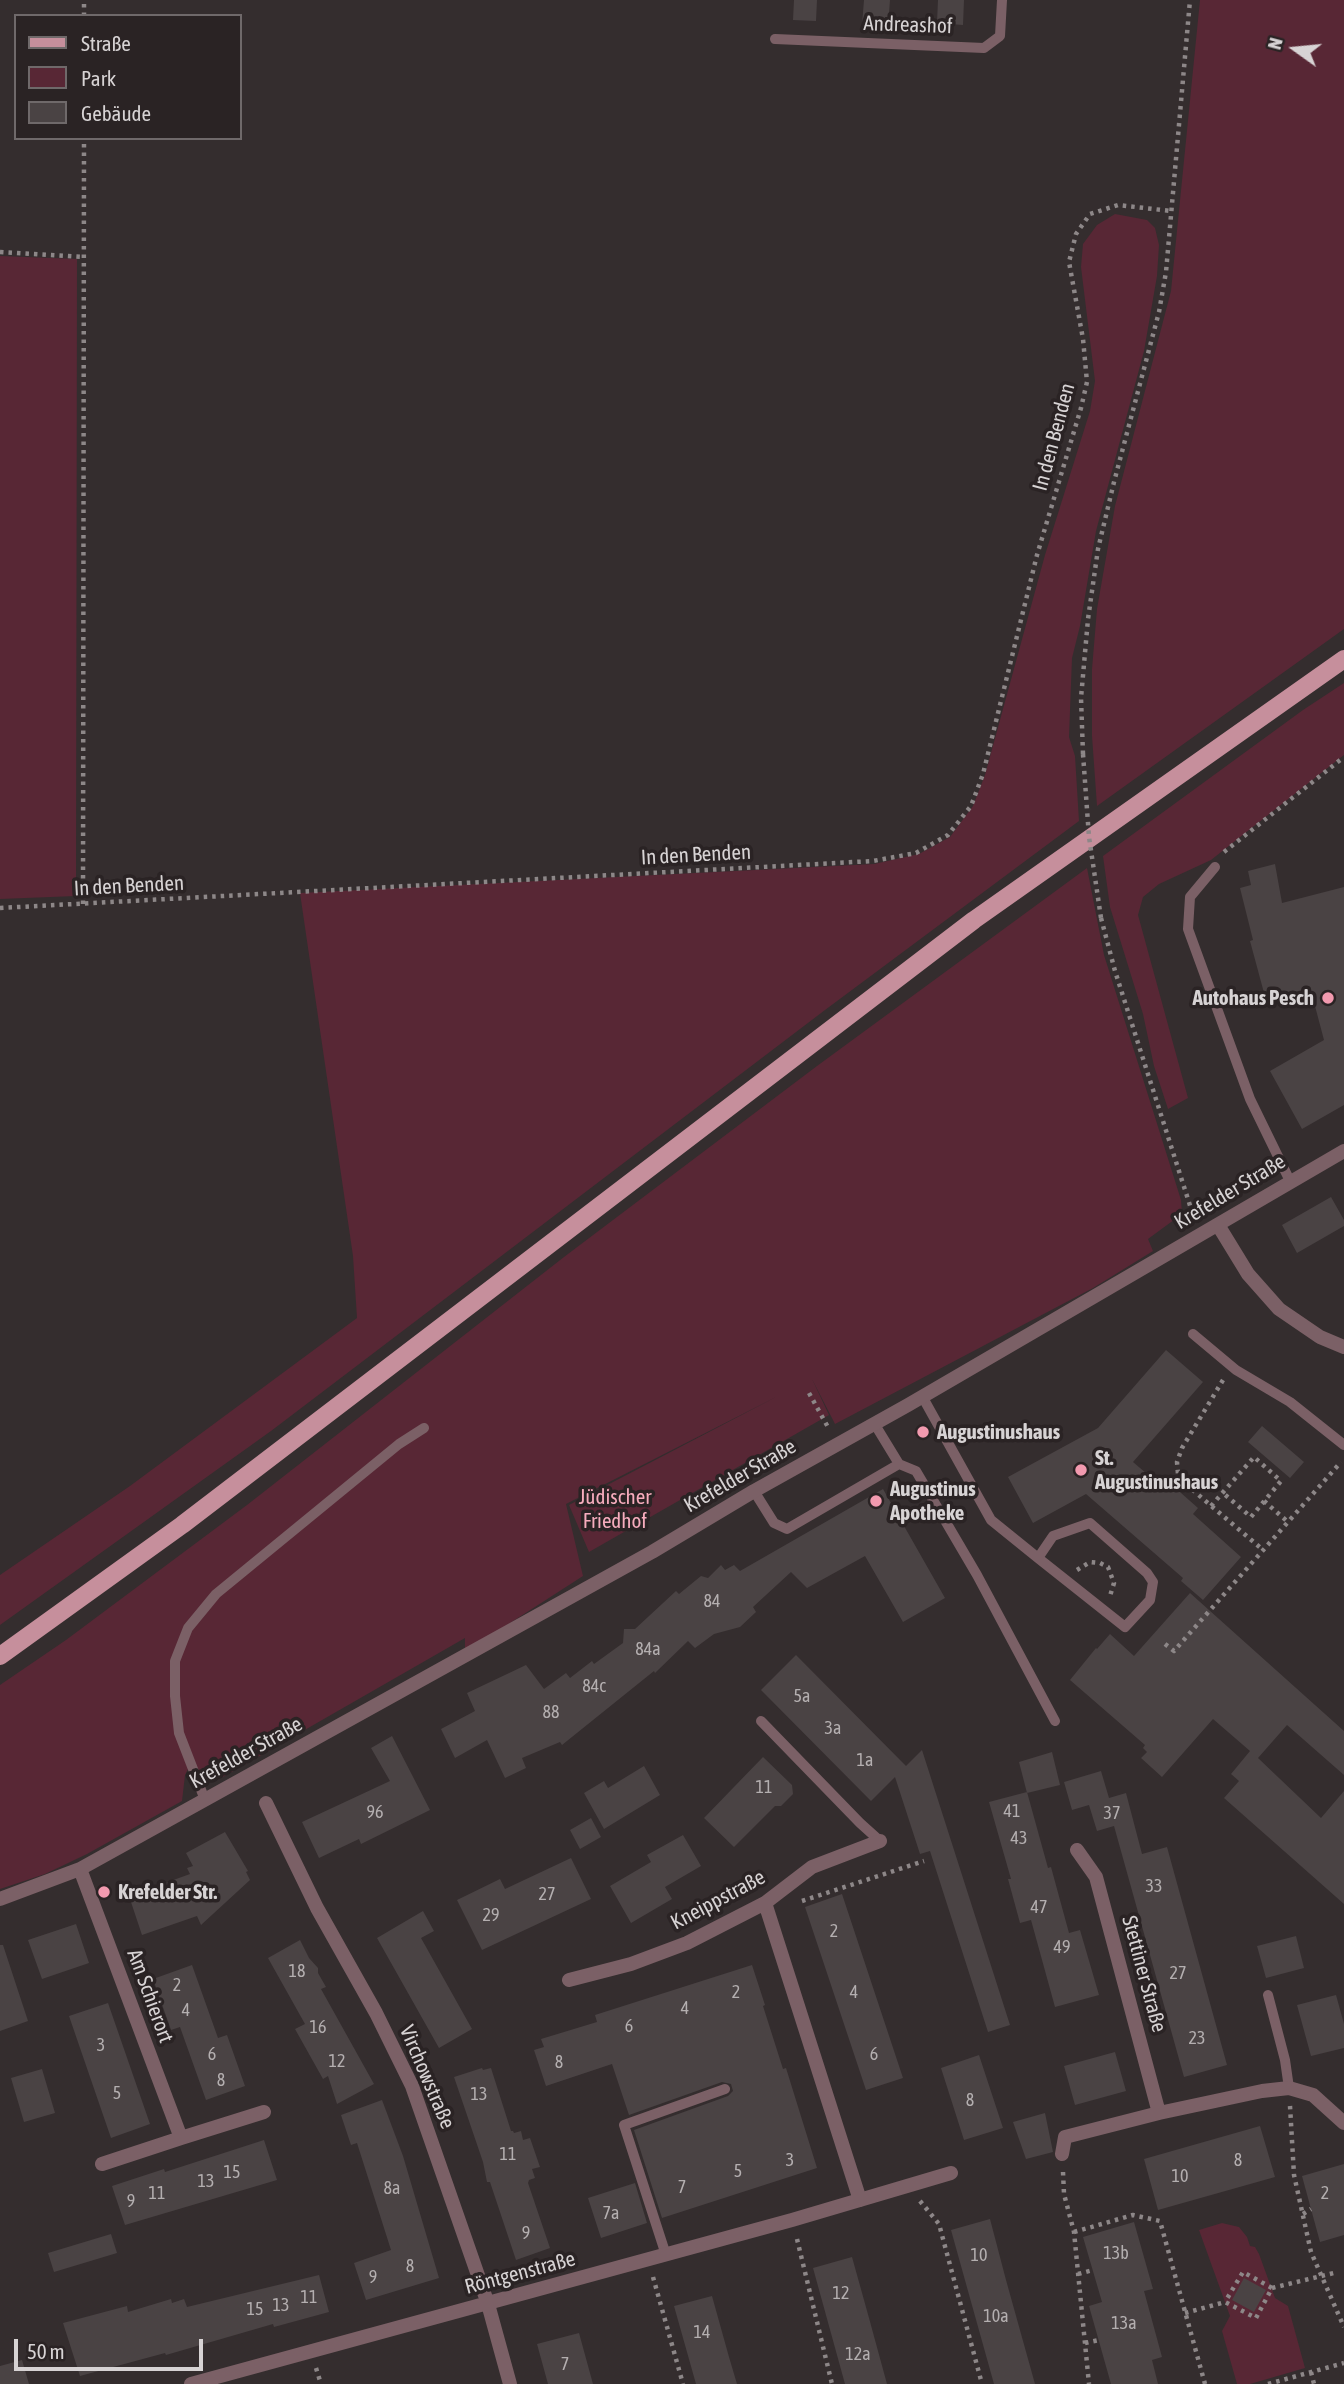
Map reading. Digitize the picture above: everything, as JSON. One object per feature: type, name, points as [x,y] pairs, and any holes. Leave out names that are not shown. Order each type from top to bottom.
[{"type":"main road","points":[[0,1656],[182,1525],[974,920],[1344,659]]},
{"type":"street","name":"Krefelder Straße","points":[[0,1899],[80,1869],[652,1552],[1344,1151]]},
{"type":"street","points":[[1218,1225],[1248,1275],[1279,1309],[1320,1337],[1344,1347]]},
{"type":"street","name":"Virchowstraße","points":[[266,1803],[317,1908],[376,2013],[411,2086],[488,2304],[510,2384]]},
{"type":"street","name":"Kneippstraße","points":[[569,1980],[631,1964],[687,1943],[766,1907],[812,1867],[880,1841]]},
{"type":"street","name":"Stettiner Straße","points":[[1077,1850],[1096,1877],[1159,2113]]},
{"type":"street","name":"Am Schierort","points":[[80,1869],[181,2138]]},
{"type":"street","points":[[766,1907],[860,2200]]},
{"type":"street","points":[[1062,2154],[1065,2137],[1159,2113],[1262,2091],[1289,2088],[1313,2095],[1344,2123]]},
{"type":"street","points":[[102,2164],[264,2112]]},
{"type":"street","name":"Röntgenstraße","points":[[191,2384],[648,2260],[951,2173]]},
{"type":"lane","name":"Andreashof","points":[[775,39],[984,48],[1000,36],[1002,0]]},
{"type":"lane","points":[[1214,867],[1190,897],[1188,929],[1250,1099],[1290,1181]]},
{"type":"lane","points":[[1193,1334],[1232,1366],[1290,1402],[1344,1445]]},
{"type":"lane","points":[[922,1396],[991,1520],[1038,1558],[1125,1627],[1150,1600],[1153,1582],[1147,1573],[1090,1523],[1053,1536],[1038,1558]]},
{"type":"lane","points":[[874,1423],[899,1464],[916,1471],[977,1575],[1055,1721]]},
{"type":"lane","points":[[205,1800],[179,1733],[175,1696],[175,1661],[188,1628],[216,1594],[399,1444],[424,1428]]},
{"type":"lane","points":[[754,1491],[774,1523],[787,1529],[899,1464]]},
{"type":"lane","points":[[761,1721],[880,1841]]},
{"type":"lane","points":[[1268,1995],[1285,2060],[1289,2088]]},
{"type":"lane","points":[[666,2255],[624,2125],[725,2089]]},
{"type":"path","points":[[1189,0],[1166,272],[1159,312],[1098,549],[1088,620],[1082,698],[1089,837],[1101,918],[1115,971],[1200,1235]]},
{"type":"path","points":[[83,904],[84,140]]},
{"type":"path","name":"In den Benden","points":[[0,908],[873,861],[916,853],[948,835],[971,806],[983,774],[1037,555],[1082,408],[1087,382],[1069,262],[1076,234],[1090,214],[1118,205],[1171,211]]},
{"type":"path","points":[[0,253],[83,257]]},
{"type":"path","points":[[1214,867],[1216,858],[1344,757]]},
{"type":"path","points":[[1232,1366],[1182,1448],[1177,1462],[1178,1474],[1211,1507],[1263,1550]]},
{"type":"path","points":[[809,1393],[838,1444]]},
{"type":"path","points":[[1211,1507],[1223,1493],[1254,1457],[1281,1481],[1251,1517],[1223,1493]]},
{"type":"path","points":[[1165,1644],[1174,1651],[1344,1458]]},
{"type":"path","points":[[1265,1501],[1289,1521]]},
{"type":"path","points":[[1067,1581],[1090,1562],[1108,1567],[1114,1583],[1111,1594],[1101,1608]]},
{"type":"path","points":[[766,1907],[924,1861]]},
{"type":"path","points":[[1289,2088],[1294,2175],[1311,2252],[1344,2328]]},
{"type":"path","points":[[1062,2154],[1064,2194],[1074,2232],[1089,2384]]},
{"type":"path","points":[[909,2186],[939,2224],[982,2384]]},
{"type":"path","points":[[1303,2214],[1311,2209]]},
{"type":"path","points":[[1074,2232],[1133,2215],[1160,2221],[1205,2384]]},
{"type":"path","points":[[792,2220],[832,2384]]},
{"type":"path","points":[[648,2260],[682,2384]]},
{"type":"path","points":[[1078,2274],[1093,2270]]},
{"type":"path","points":[[1226,2302],[1243,2272],[1272,2288],[1338,2272]]},
{"type":"path","points":[[1185,2313],[1226,2302],[1255,2318],[1272,2288]]},
{"type":"path","points":[[1085,2343],[1099,2340]]},
{"type":"path","points":[[1268,2384],[1344,2363]]},
{"type":"path","points":[[1311,2372],[1314,2384]]},
{"type":"green space","points":[[1200,0],[1344,0],[1344,629],[1097,806],[1092,736],[1092,669],[1097,609],[1115,506],[1171,291]]},
{"type":"green space","points":[[1115,214],[1147,220],[1155,228],[1159,245],[1157,276],[1144,351],[1096,531],[1072,658],[1069,737],[1075,756],[1079,821],[825,1010],[271,1431],[0,1625],[0,1575],[130,1486],[357,1318],[353,1256],[300,893],[874,864],[919,854],[950,837],[973,806],[985,775],[1045,555],[1090,411],[1095,381],[1081,267],[1083,244],[1097,225]]},
{"type":"green space","points":[[0,256],[77,259],[76,896],[0,899]]},
{"type":"green space","points":[[1344,683],[1344,755],[1211,860],[1159,884],[1143,897],[1138,915],[1188,1098],[1168,1109],[1154,1066],[1143,1014],[1110,907],[1103,856]]},
{"type":"green space","name":"Jüdischer Friedhof","points":[[1087,868],[1104,955],[1181,1200],[1182,1214],[1148,1239],[1153,1251],[1093,1288],[835,1424],[812,1379],[829,1415],[589,1552],[569,1505],[778,1396],[566,1504],[583,1576],[465,1652],[465,1638],[221,1778],[201,1770],[188,1769],[182,1801],[87,1854],[45,1874],[0,1889],[0,1685],[66,1640],[247,1505],[564,1257],[817,1066]]},
{"type":"green space","points":[[1222,2223],[1239,2227],[1250,2246],[1255,2247],[1275,2298],[1288,2306],[1305,2368],[1250,2384],[1237,2384],[1222,2331],[1230,2316],[1199,2230]]},
{"type":"building","points":[[794,0],[817,0],[816,21],[793,20]]},
{"type":"building","points":[[864,0],[890,0],[888,26],[862,25]]},
{"type":"building","points":[[938,0],[964,0],[963,25],[937,23]]},
{"type":"building","name":"Autohaus Pesch","points":[[1275,864],[1282,903],[1344,887],[1344,1105],[1302,1129],[1270,1071],[1324,1040],[1311,991],[1267,1004],[1250,941],[1253,940],[1240,888],[1251,885],[1248,871]]},
{"type":"building","points":[[1331,1197],[1344,1220],[1344,1226],[1297,1253],[1282,1225]]},
{"type":"building","name":"St. Augustinushaus","points":[[1166,1350],[1203,1382],[1133,1462],[1167,1491],[1172,1485],[1198,1508],[1193,1514],[1241,1557],[1203,1600],[1181,1581],[1183,1578],[1086,1494],[1033,1523],[1008,1477],[1098,1428]]},
{"type":"building","points":[[1262,1426],[1304,1462],[1290,1478],[1248,1442]]},
{"type":"building","points":[[883,1489],[945,1598],[903,1622],[865,1556],[807,1588],[791,1572],[753,1607],[756,1612],[740,1627],[714,1634],[695,1648],[688,1641],[655,1673],[654,1671],[562,1745],[560,1742],[522,1758],[526,1768],[505,1778],[487,1740],[455,1758],[441,1729],[475,1711],[467,1693],[526,1665],[544,1689],[566,1673],[570,1678],[623,1643],[624,1629],[635,1629],[676,1591],[679,1594],[701,1576],[708,1578],[721,1565],[725,1570],[734,1565],[740,1571]]},
{"type":"building","points":[[1190,1593],[1344,1731],[1344,1775],[1287,1725],[1258,1758],[1321,1818],[1344,1791],[1344,1904],[1224,1798],[1239,1781],[1231,1774],[1250,1751],[1213,1719],[1162,1777],[1141,1758],[1147,1752],[1143,1748],[1145,1745],[1070,1680],[1110,1634],[1134,1656]]},
{"type":"building","points":[[796,1655],[906,1766],[922,1750],[1010,2025],[988,2032],[930,1851],[920,1854],[895,1777],[871,1801],[761,1690]]},
{"type":"building","points":[[392,1736],[430,1810],[361,1844],[359,1839],[319,1858],[302,1822],[390,1781],[371,1748]]},
{"type":"building","points":[[1052,1752],[1060,1785],[1027,1793],[1019,1762]]},
{"type":"building","points":[[763,1757],[792,1785],[793,1794],[781,1806],[775,1806],[734,1847],[704,1818]]},
{"type":"building","points":[[644,1766],[660,1795],[604,1829],[584,1793],[604,1781],[608,1788]]},
{"type":"building","points":[[1101,1771],[1109,1798],[1126,1793],[1142,1854],[1167,1847],[1227,2065],[1184,2077],[1114,1826],[1097,1831],[1089,1805],[1072,1810],[1064,1782]]},
{"type":"building","points":[[1027,1792],[1069,1933],[1080,1930],[1099,1995],[1055,2007],[1031,1920],[1020,1923],[1008,1879],[1011,1879],[989,1802]]},
{"type":"building","points":[[591,1818],[601,1837],[580,1849],[570,1830]]},
{"type":"building","points":[[225,1832],[248,1871],[246,1872],[250,1880],[201,1925],[197,1916],[142,1935],[129,1896],[190,1874],[187,1868],[193,1866],[186,1853]]},
{"type":"building","points":[[683,1835],[701,1866],[665,1887],[672,1899],[631,1923],[610,1886],[651,1862],[647,1855]]},
{"type":"building","points":[[571,1858],[591,1899],[482,1950],[457,1900],[500,1879],[505,1889]]},
{"type":"building","points":[[842,1894],[903,2078],[866,2090],[805,1907]]},
{"type":"building","points":[[423,1911],[434,1931],[421,1938],[472,2029],[439,2048],[377,1938]]},
{"type":"building","points":[[76,1924],[89,1963],[42,1979],[28,1940]]},
{"type":"building","points":[[1296,1936],[1304,1968],[1266,1978],[1257,1946]]},
{"type":"building","points":[[300,1940],[309,1958],[318,1968],[326,1987],[321,1989],[374,2084],[337,2104],[328,2076],[323,2079],[295,2029],[305,2024],[268,1958]]},
{"type":"building","points":[[0,1945],[3,1945],[28,2021],[0,2031]]},
{"type":"building","points":[[192,1965],[218,2038],[227,2035],[245,2086],[206,2100],[180,2027],[171,2030],[153,1979]]},
{"type":"building","points":[[752,1965],[783,2069],[786,2068],[817,2168],[662,2218],[634,2130],[728,2096],[733,2091],[731,2084],[722,2082],[629,2115],[612,2064],[546,2086],[534,2050],[544,2047],[541,2039],[597,2022],[595,2015]]},
{"type":"building","points":[[1336,1995],[1344,2024],[1344,2048],[1311,2056],[1297,2005]]},
{"type":"building","points":[[108,2003],[150,2124],[111,2138],[69,2016]]},
{"type":"building","points":[[1115,2052],[1126,2091],[1075,2105],[1064,2066]]},
{"type":"building","points":[[979,2055],[1003,2128],[964,2140],[941,2068]]},
{"type":"building","points":[[482,2068],[491,2068],[511,2131],[521,2131],[523,2140],[530,2138],[540,2167],[532,2169],[535,2178],[528,2183],[550,2248],[516,2260],[490,2182],[487,2182],[483,2162],[454,2077]]},
{"type":"building","points":[[42,2069],[55,2113],[24,2122],[11,2078]]},
{"type":"building","points":[[382,2100],[403,2156],[439,2278],[366,2300],[354,2263],[391,2250],[357,2143],[351,2145],[341,2115]]},
{"type":"building","points":[[1045,2113],[1053,2152],[1026,2159],[1013,2122]]},
{"type":"building","points":[[1260,2126],[1275,2177],[1158,2210],[1144,2159]]},
{"type":"building","points":[[264,2140],[277,2180],[125,2225],[112,2186]]},
{"type":"building","points":[[1344,2164],[1344,2235],[1320,2242],[1302,2176]]},
{"type":"building","points":[[635,2183],[647,2223],[601,2238],[588,2198]]},
{"type":"building","points":[[990,2219],[1035,2384],[994,2384],[951,2230]]},
{"type":"building","points":[[1134,2222],[1153,2289],[1144,2291],[1162,2357],[1152,2360],[1158,2384],[1111,2384],[1089,2306],[1102,2302],[1083,2237]]},
{"type":"building","points":[[111,2234],[117,2253],[54,2272],[48,2253]]},
{"type":"building","points":[[852,2257],[887,2384],[845,2384],[813,2268]]},
{"type":"building","points":[[319,2275],[329,2312],[274,2327],[273,2324],[80,2376],[63,2323],[127,2306],[128,2312],[171,2299],[172,2303],[184,2299],[187,2307]]},
{"type":"building","points":[[1244,2278],[1266,2290],[1254,2312],[1232,2300]]},
{"type":"building","points":[[712,2296],[737,2384],[696,2384],[674,2306]]},
{"type":"building","points":[[579,2333],[593,2384],[548,2384],[537,2344]]},
{"type":"building","points":[[22,2360],[29,2384],[0,2384],[0,2366]]},
{"type":"place","name":"Autohaus Pesch","points":[[1328,998]]},
{"type":"place","name":"Augustinushaus","points":[[923,1432]]},
{"type":"place","name":"St. Augustinushaus","points":[[1081,1470]]},
{"type":"place","name":"Augustinus Apotheke","points":[[876,1501]]},
{"type":"place","name":"Krefelder Str.","points":[[104,1892]]}]
